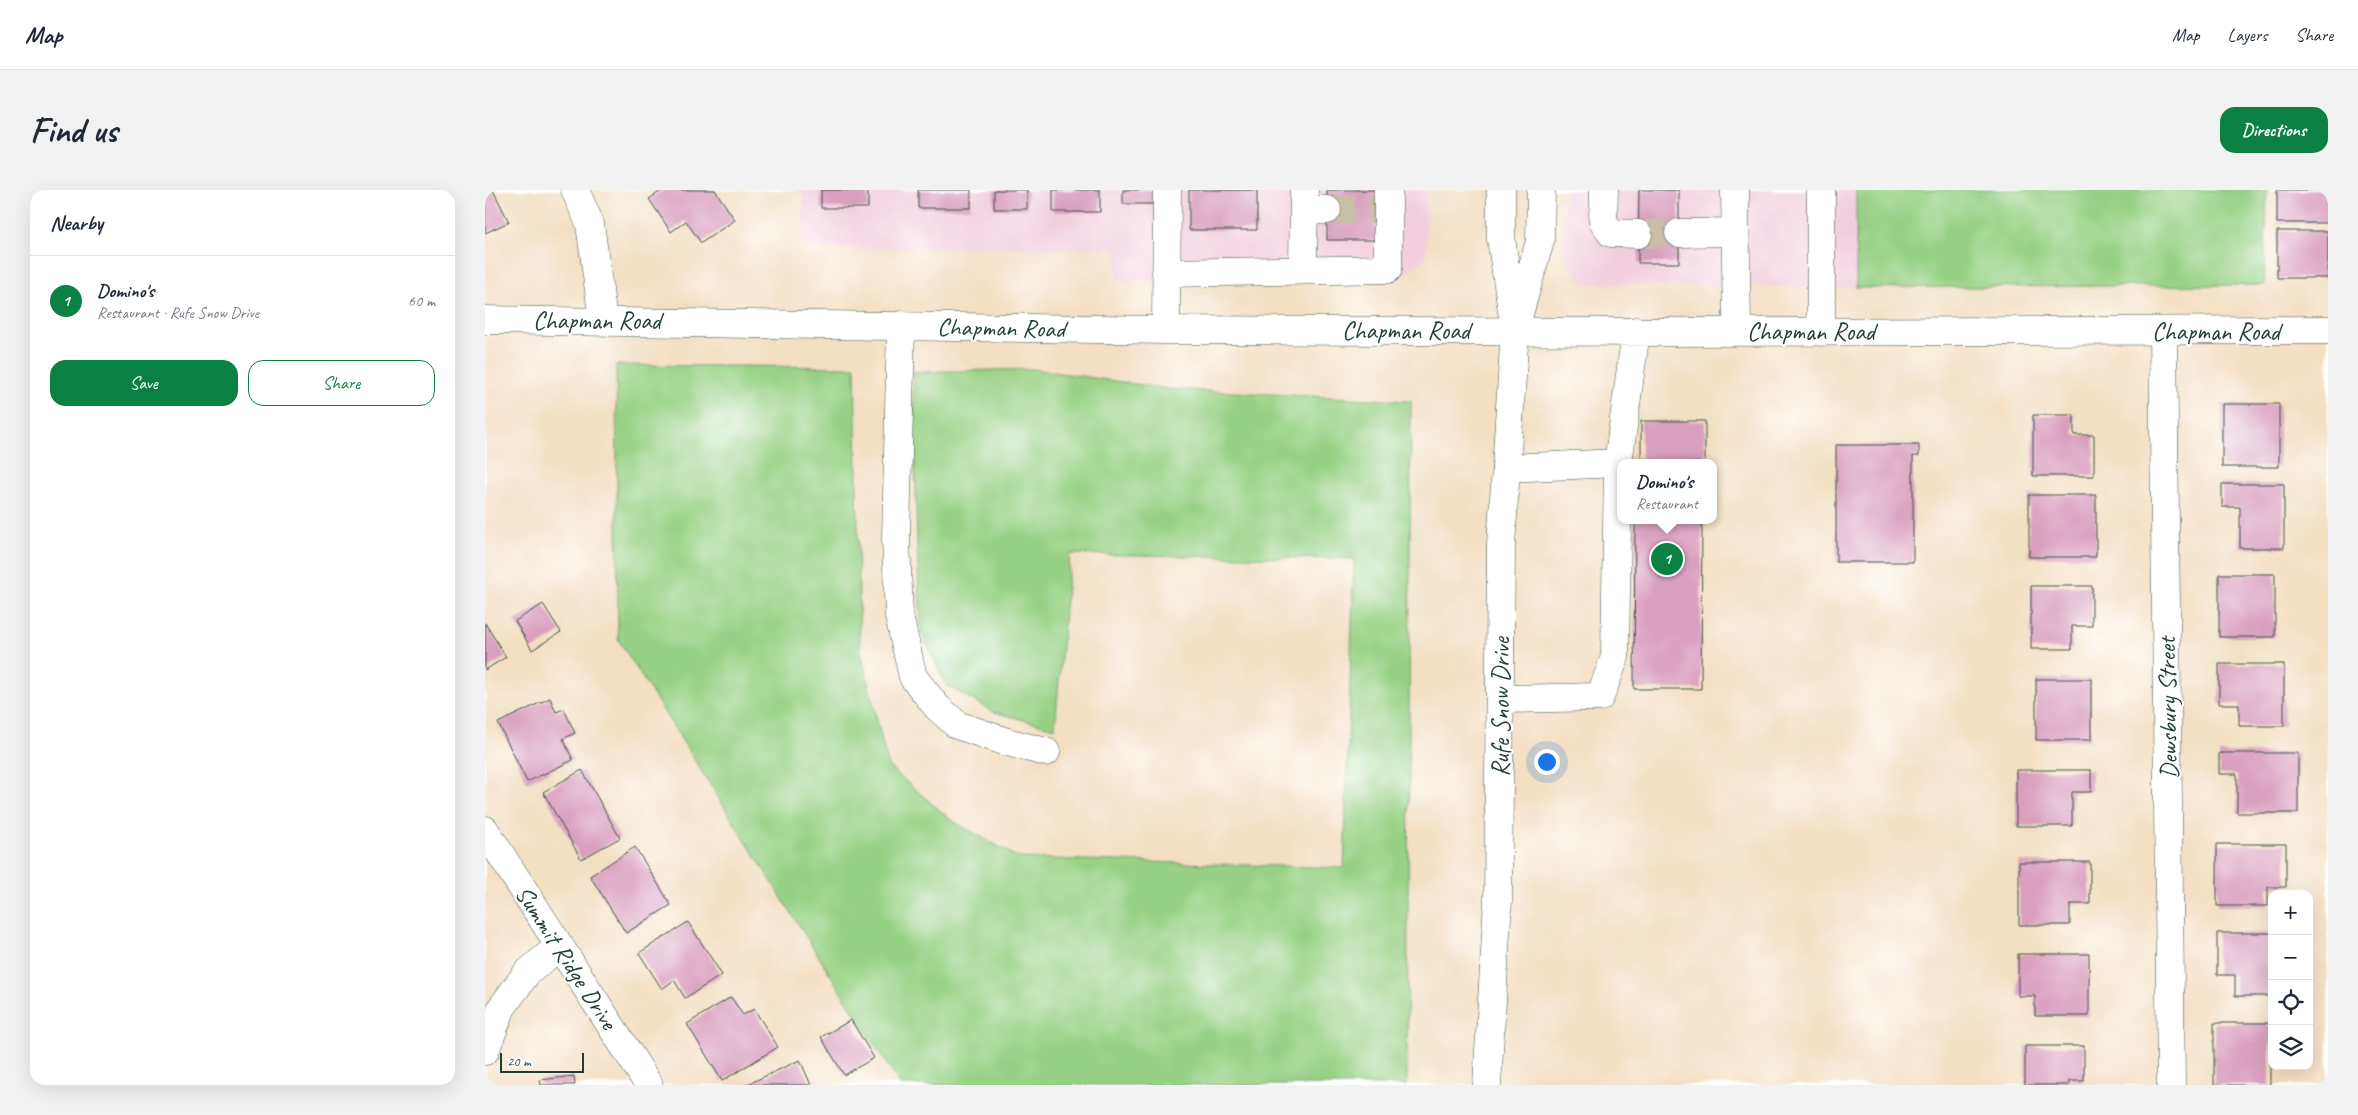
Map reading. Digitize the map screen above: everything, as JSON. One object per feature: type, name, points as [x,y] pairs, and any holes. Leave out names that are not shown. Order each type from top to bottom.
[{"type":"street","points":[[575,190],[590,224],[603,320]]},
{"type":"street","points":[[1165,330],[1167,190]]},
{"type":"street","name":"Rufe Snow Drive","points":[[1501,190],[1501,239],[1515,330]]},
{"type":"street","name":"Rufe Snow Drive","points":[[1487,1085],[1498,900],[1501,545],[1515,330],[1540,241],[1541,190]]},
{"type":"street","points":[[1604,190],[1603,221],[1611,233],[1638,234]]},
{"type":"street","points":[[1735,190],[1737,331]]},
{"type":"street","points":[[1821,190],[1821,332]]},
{"type":"street","points":[[1166,273],[1303,269],[1388,269],[1384,202]]},
{"type":"street","points":[[1303,269],[1311,203]]},
{"type":"street","points":[[1679,233],[1735,232]]},
{"type":"street","name":"Chapman Road","points":[[485,320],[603,320],[1165,330],[1821,332],[2328,330]]},
{"type":"street","points":[[901,325],[895,539],[899,616],[913,677],[937,707],[957,725],[1007,742],[1046,752]]},
{"type":"street","points":[[1619,459],[1635,331]]},
{"type":"street","name":"Dewsbury Street","points":[[2163,331],[2171,1085]]},
{"type":"street","points":[[1506,468],[1617,463]]},
{"type":"street","points":[[1501,699],[1600,697],[1615,657],[1617,524]]},
{"type":"street","name":"Summit Ridge Drive","points":[[485,830],[649,1085]]},
{"type":"street","points":[[485,1051],[502,1007],[527,973],[559,946]]},
{"type":"shaded area","points":[[803,190],[1427,190],[1426,258],[1395,282],[1118,281],[1115,249],[803,248]]},
{"type":"shaded area","points":[[1565,190],[1856,190],[1856,288],[1583,284],[1563,258]]},
{"type":"green space","points":[[1856,190],[2267,190],[2264,285],[1856,288]]},
{"type":"green space","points":[[616,365],[855,367],[860,648],[888,766],[951,820],[1019,858],[1344,868],[1354,559],[1070,554],[1055,728],[994,712],[946,685],[921,631],[913,372],[1033,369],[1169,389],[1411,401],[1407,1085],[900,1085],[618,639]]},
{"type":"building","points":[[485,190],[493,190],[509,222],[485,233]]},
{"type":"building","points":[[663,190],[715,190],[735,220],[701,243],[686,221],[671,232],[649,199]]},
{"type":"building","points":[[821,190],[868,190],[868,208],[821,208]]},
{"type":"building","points":[[918,190],[971,190],[971,208],[918,208]]},
{"type":"building","points":[[994,190],[1027,190],[1027,209],[994,209]]},
{"type":"building","points":[[1053,190],[1100,190],[1100,212],[1053,212]]},
{"type":"building","points":[[1123,190],[1155,190],[1155,204],[1123,204]]},
{"type":"building","points":[[1189,190],[1257,190],[1257,230],[1189,230]]},
{"type":"building","points":[[1327,190],[1376,190],[1376,240],[1327,240]]},
{"type":"building","points":[[1639,190],[1679,190],[1679,263],[1638,263]]},
{"type":"building","points":[[2277,190],[2328,190],[2328,223],[2277,223]]},
{"type":"building","points":[[2277,231],[2328,231],[2328,278],[2277,278]]},
{"type":"building","points":[[2222,404],[2279,404],[2279,467],[2222,467]]},
{"type":"building","points":[[2033,415],[2074,415],[2074,435],[2094,435],[2094,476],[2033,476]]},
{"type":"building","points":[[1641,421],[1705,421],[1705,459],[1641,459]]},
{"type":"building","points":[[1836,445],[1919,445],[1919,456],[1913,456],[1913,562],[1836,562]]},
{"type":"building","points":[[2222,484],[2284,484],[2284,548],[2240,548],[2240,507],[2222,507]]},
{"type":"building","points":[[2029,495],[2096,495],[2096,557],[2029,557]]},
{"type":"building","points":[[1635,524],[1702,524],[1701,689],[1634,689]]},
{"type":"building","points":[[2219,574],[2275,574],[2275,637],[2219,637]]},
{"type":"building","points":[[2031,586],[2092,586],[2092,626],[2072,626],[2072,649],[2031,649]]},
{"type":"building","points":[[543,604],[561,632],[532,650],[515,621]]},
{"type":"building","points":[[485,623],[506,657],[485,670]]},
{"type":"building","points":[[2219,664],[2284,664],[2284,726],[2239,726],[2239,704],[2219,704]]},
{"type":"building","points":[[2036,679],[2091,679],[2091,740],[2036,740]]},
{"type":"building","points":[[550,698],[556,712],[564,709],[575,733],[563,739],[573,760],[527,782],[498,723]]},
{"type":"building","points":[[2219,753],[2298,753],[2298,813],[2237,813],[2237,774],[2219,774]]},
{"type":"building","points":[[582,770],[620,838],[581,859],[543,792]]},
{"type":"building","points":[[2016,770],[2091,770],[2091,792],[2072,792],[2072,826],[2016,826]]},
{"type":"building","points":[[2217,844],[2286,844],[2286,887],[2268,887],[2268,906],[2217,906]]},
{"type":"building","points":[[635,847],[671,905],[626,933],[590,876]]},
{"type":"building","points":[[2019,862],[2090,862],[2090,904],[2070,904],[2070,925],[2019,925]]},
{"type":"building","points":[[688,922],[722,975],[685,998],[674,980],[662,989],[639,953]]},
{"type":"building","points":[[2217,933],[2268,933],[2268,996],[2235,996],[2235,975],[2217,975]]},
{"type":"building","points":[[2018,954],[2089,954],[2089,1016],[2035,1016],[2035,996],[2018,996]]},
{"type":"building","points":[[731,997],[743,1015],[754,1009],[778,1047],[722,1081],[687,1024]]},
{"type":"building","points":[[851,1020],[874,1058],[844,1075],[821,1037]]},
{"type":"building","points":[[2214,1023],[2268,1023],[2268,1070],[2270,1070],[2270,1085],[2214,1085]]},
{"type":"building","points":[[2025,1046],[2084,1046],[2084,1081],[2069,1081],[2069,1085],[2025,1085]]},
{"type":"building","points":[[800,1060],[811,1085],[746,1085]]},
{"type":"building","points":[[574,1076],[575,1085],[541,1085],[540,1080]]},
{"type":"tunnel","points":[[1327,210],[1376,209]]},
{"type":"tunnel","points":[[1638,234],[1679,233]]},
{"type":"place","name":"Domino's","points":[[1667,559]]}]
